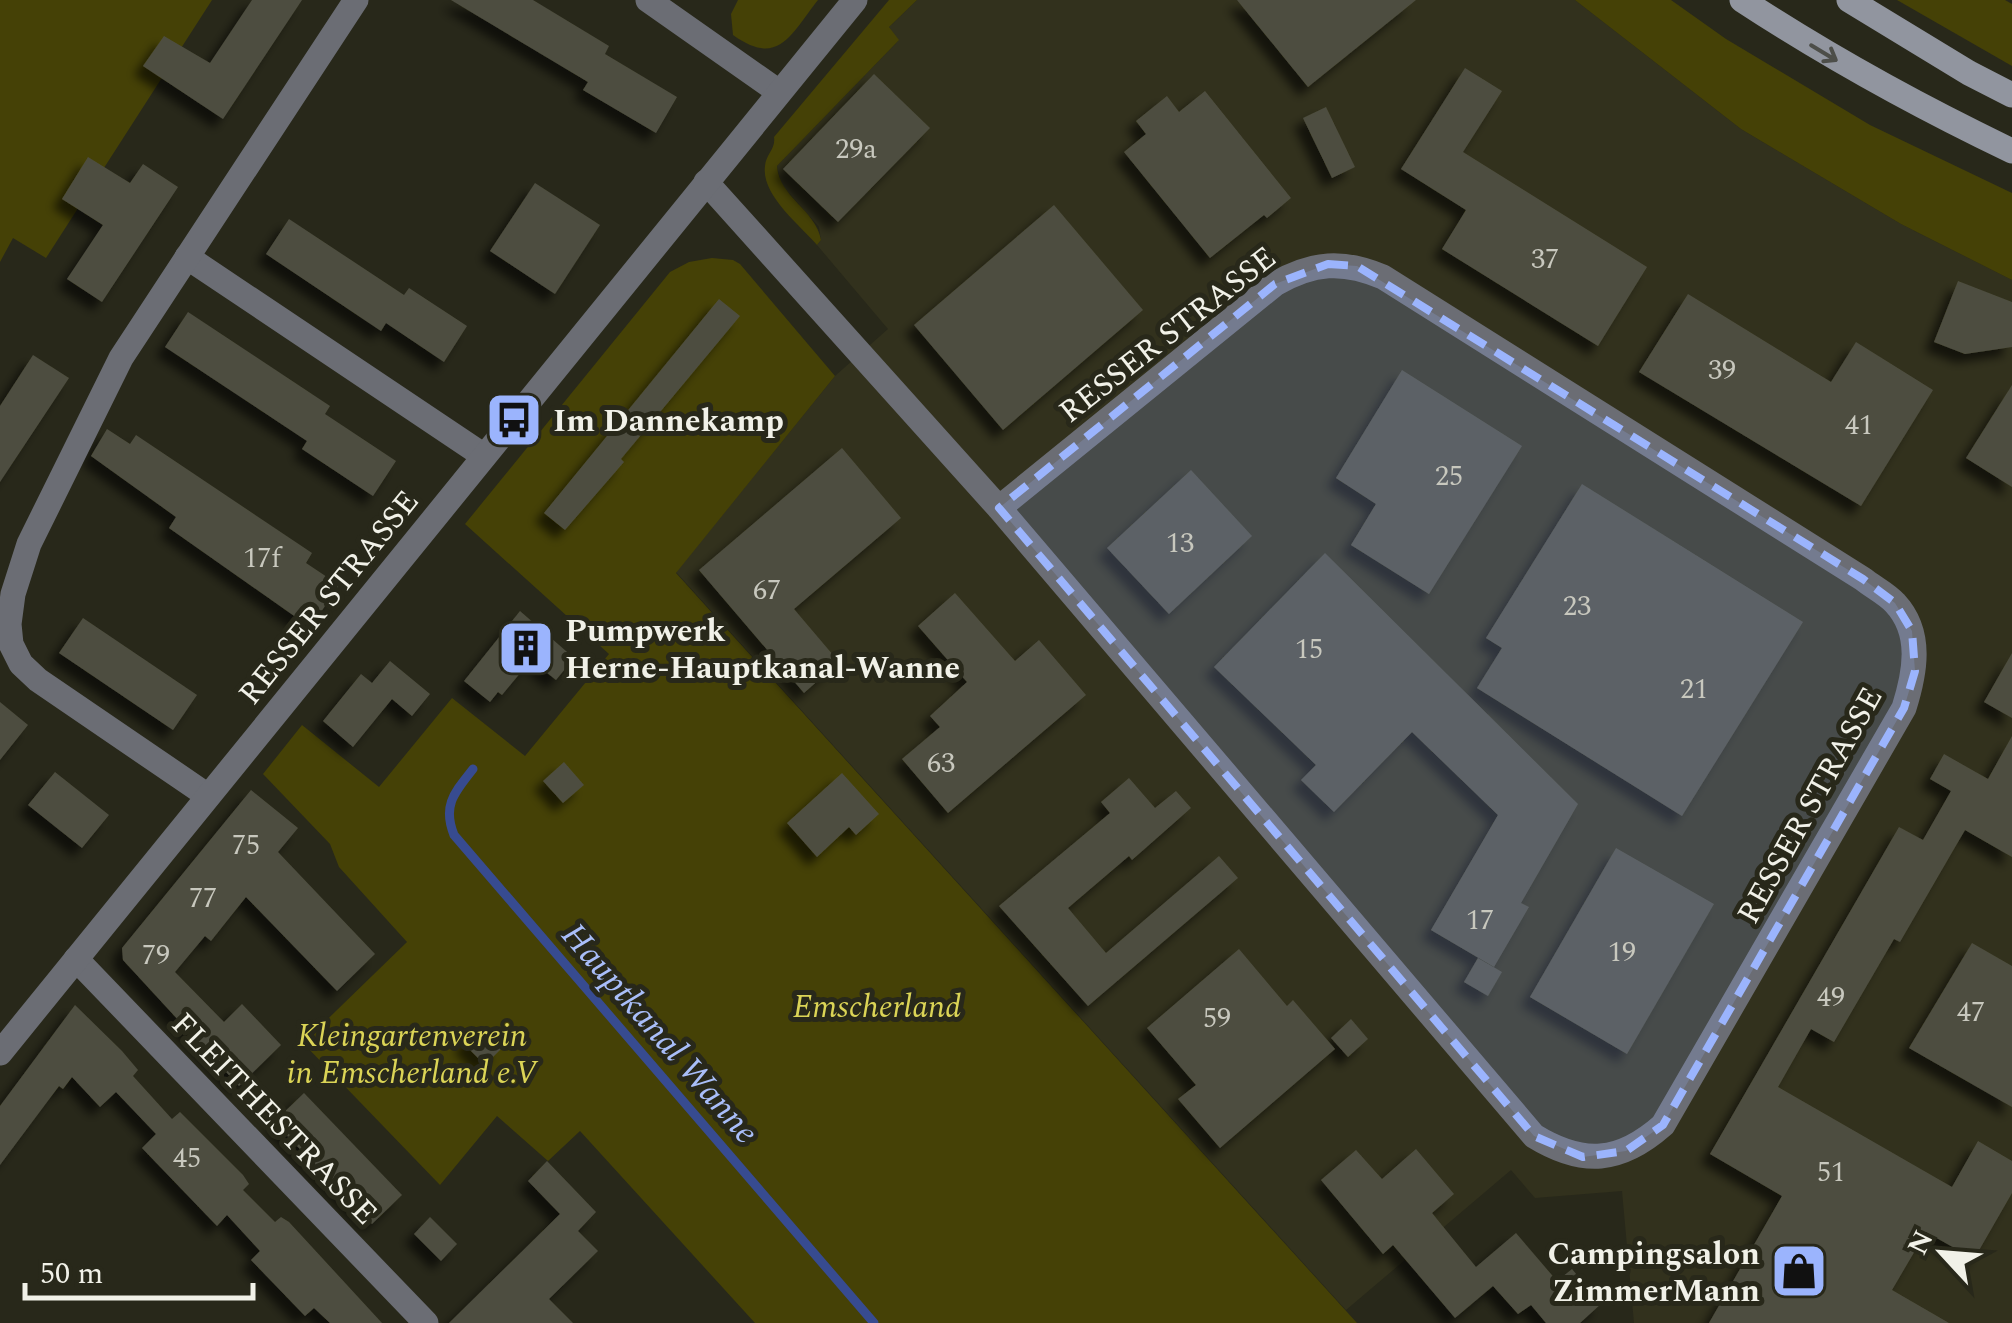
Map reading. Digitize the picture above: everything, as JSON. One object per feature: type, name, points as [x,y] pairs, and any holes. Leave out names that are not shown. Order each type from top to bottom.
[{"type":"main road","points":[[1742,0],[1924,110],[2012,151]]},
{"type":"main road","points":[[1849,0],[2012,95]]},
{"type":"street","points":[[208,796],[38,680],[22,664],[12,644],[12,594],[30,544],[104,387],[356,0]]},
{"type":"street","points":[[648,0],[779,92]]},
{"type":"street","name":"RESSER STRASSE","points":[[0,1052],[855,0]]},
{"type":"street","name":"RESSER STRASSE","points":[[706,182],[999,508],[1534,1136],[1557,1150],[1583,1157],[1626,1151],[1642,1144],[1663,1126],[1904,708],[1916,671],[1912,631],[1896,603],[1874,587],[1408,293],[1357,266],[1314,266],[1275,284],[999,508]]},
{"type":"street","points":[[187,257],[484,456]]},
{"type":"street","name":"FLEITHESTRASSE","points":[[76,959],[426,1323]]},
{"type":"highlighted area","points":[[1328,264],[1357,266],[1863,579],[1895,603],[1912,631],[1915,671],[1904,708],[1663,1125],[1626,1151],[1583,1157],[1534,1136],[999,508],[1275,284]]},
{"type":"shaded area","points":[[917,0],[1575,0],[1741,129],[1901,224],[2012,280],[2012,1323],[1634,1323],[1622,1191],[1535,1198],[1511,1170],[1346,1310],[676,572],[835,376],[888,329],[817,245],[821,240],[819,227],[781,184],[777,166],[898,41],[889,27]]},
{"type":"green space","points":[[0,0],[212,0],[46,258],[13,238],[0,262]]},
{"type":"green space","points":[[738,0],[818,0],[783,43],[762,48],[733,35],[731,14]]},
{"type":"green space","points":[[889,0],[917,0],[889,27],[899,40],[777,166],[784,186],[818,229],[821,240],[817,245],[775,198],[765,177],[766,162],[774,137]]},
{"type":"green space","points":[[1575,0],[1671,0],[1726,39],[1870,125],[2012,193],[2012,280],[1901,224],[1741,129]]},
{"type":"green space","points":[[1897,0],[2005,0],[2012,4],[2012,66]]},
{"type":"green space","name":"Emscherland","points":[[712,258],[740,264],[835,376],[676,573],[1357,1323],[755,1323],[580,1131],[548,1161],[497,1116],[440,1185],[303,1043],[407,942],[339,867],[330,844],[263,774],[302,725],[379,787],[452,698],[525,756],[609,654],[465,524],[670,272],[689,262]]},
{"type":"building","points":[[252,0],[302,0],[223,119],[143,66],[164,36],[210,63]]},
{"type":"building","points":[[451,0],[533,0],[609,46],[605,54],[677,97],[656,133],[583,90],[588,82]]},
{"type":"building","points":[[1237,0],[1416,0],[1308,87]]},
{"type":"building","points":[[1465,68],[1502,91],[1463,152],[1647,267],[1598,346],[1442,249],[1466,210],[1401,169]]},
{"type":"building","points":[[874,74],[930,128],[838,222],[783,169]]},
{"type":"building","points":[[1205,91],[1291,198],[1210,258],[1124,152],[1146,134],[1136,121],[1167,96],[1179,112]]},
{"type":"building","points":[[1326,107],[1355,167],[1332,178],[1303,118]]},
{"type":"building","points":[[88,157],[130,183],[143,164],[178,187],[102,302],[67,279],[103,225],[62,199]]},
{"type":"building","points":[[535,183],[600,225],[555,294],[490,251]]},
{"type":"building","points":[[1054,205],[1143,310],[1003,430],[914,325]]},
{"type":"building","points":[[289,219],[404,295],[409,288],[467,326],[444,362],[386,323],[381,331],[266,254]]},
{"type":"building","points":[[1958,281],[2012,302],[2012,347],[1965,354],[1934,342]]},
{"type":"building","points":[[1688,294],[1831,382],[1856,342],[1933,390],[1861,506],[1639,372]]},
{"type":"building","points":[[719,299],[740,316],[565,530],[544,513]]},
{"type":"building","points":[[188,312],[330,406],[325,414],[396,461],[373,496],[302,449],[307,441],[165,347]]},
{"type":"building","points":[[33,355],[69,378],[0,482],[0,406]]},
{"type":"building","points":[[1402,370],[1522,446],[1429,594],[1351,545],[1376,504],[1336,478]]},
{"type":"building","points":[[2012,385],[2012,487],[1966,458]]},
{"type":"building","points":[[107,429],[130,444],[136,435],[312,553],[306,563],[339,585],[321,612],[318,609],[307,625],[169,528],[176,517],[91,456]]},
{"type":"building","points":[[842,448],[901,518],[794,609],[839,662],[804,693],[699,570]]},
{"type":"building","points":[[1191,470],[1252,536],[1169,614],[1107,548]]},
{"type":"building","points":[[1582,484],[1803,622],[1682,816],[1477,688],[1502,648],[1486,638]]},
{"type":"building","points":[[1325,553],[1578,804],[1521,903],[1529,907],[1494,967],[1431,930],[1498,815],[1412,732],[1334,812],[1301,780],[1316,765],[1214,667]]},
{"type":"building","points":[[955,593],[1015,661],[1039,640],[1086,695],[948,813],[902,759],[940,727],[930,716],[967,682],[918,626]]},
{"type":"building","name":"Pumpwerk Herne-Hauptkanal-Wanne","points":[[520,611],[574,658],[556,680],[531,660],[502,695],[498,692],[490,702],[464,681]]},
{"type":"building","points":[[83,618],[197,695],[173,730],[59,653]]},
{"type":"building","points":[[2012,653],[2012,718],[1984,702]]},
{"type":"building","points":[[390,661],[430,694],[412,716],[392,699],[353,747],[323,721],[361,674],[372,683]]},
{"type":"building","points":[[0,702],[28,725],[0,760]]},
{"type":"building","points":[[2012,736],[2012,857],[1965,830],[1900,942],[1894,939],[1834,1042],[1811,1029],[1778,1087],[1952,1187],[1978,1141],[2012,1161],[2012,1193],[1974,1259],[1926,1232],[1892,1290],[1949,1323],[1709,1323],[1782,1196],[1710,1154],[1899,827],[1923,840],[1951,791],[1930,779],[1944,754],[1988,779]]},
{"type":"building","points":[[564,762],[584,785],[563,803],[543,781]]},
{"type":"building","points":[[55,772],[109,815],[82,848],[28,805]]},
{"type":"building","points":[[842,773],[879,814],[856,835],[849,827],[817,857],[787,823]]},
{"type":"building","points":[[1129,778],[1155,808],[1176,791],[1191,808],[1132,860],[1129,856],[1068,908],[1106,953],[1219,856],[1238,878],[1088,1006],[999,906],[1110,813],[1101,802]]},
{"type":"building","points":[[251,790],[298,828],[278,852],[375,954],[337,991],[246,897],[211,941],[205,936],[175,972],[224,1022],[242,1004],[281,1045],[239,1086],[123,960],[122,948]]},
{"type":"building","points":[[1616,848],[1714,904],[1627,1054],[1530,997]]},
{"type":"building","points":[[1972,943],[2012,966],[2012,1107],[1909,1048]]},
{"type":"building","points":[[1239,949],[1287,1006],[1293,1000],[1335,1049],[1220,1148],[1178,1099],[1196,1085],[1147,1028]]},
{"type":"building","points":[[1478,958],[1502,972],[1488,996],[1464,982]]},
{"type":"building","points":[[75,1005],[122,1051],[138,1070],[133,1076],[172,1119],[180,1112],[243,1175],[249,1184],[243,1190],[275,1222],[281,1217],[289,1222],[382,1323],[330,1323],[314,1308],[305,1316],[251,1260],[260,1251],[227,1215],[217,1226],[142,1148],[156,1134],[116,1092],[100,1107],[72,1077],[63,1089],[59,1086],[0,1165],[0,1106]]},
{"type":"building","points":[[1351,1019],[1368,1039],[1348,1057],[1331,1038]]},
{"type":"building","points":[[480,1027],[501,1049],[485,1065],[463,1043]]},
{"type":"building","points":[[304,1093],[402,1195],[372,1224],[274,1122]]},
{"type":"building","points":[[1416,1149],[1454,1194],[1432,1213],[1476,1267],[1516,1233],[1557,1281],[1572,1269],[1601,1304],[1580,1323],[1546,1323],[1531,1305],[1518,1314],[1493,1286],[1455,1318],[1393,1245],[1383,1254],[1321,1180],[1356,1150],[1382,1179]]},
{"type":"building","points":[[547,1161],[596,1212],[578,1231],[598,1251],[549,1299],[573,1323],[449,1323],[560,1214],[528,1181]]},
{"type":"building","points":[[430,1217],[457,1244],[441,1261],[414,1234]]},
{"type":"waterway","name":"Hauptkanal Wanne","points":[[473,769],[450,807],[454,835],[874,1323]]},
{"type":"place","name":"Im Dannekamp","points":[[514,420]]},
{"type":"place","name":"Pumpwerk Herne-Hauptkanal-Wanne","points":[[526,648]]},
{"type":"place","name":"Campingsalon ZimmerMann","points":[[1799,1271]]},
{"type":"park label","name":"Kleingartenverein in Emscherland e.V","points":[[412,1054]]}]
